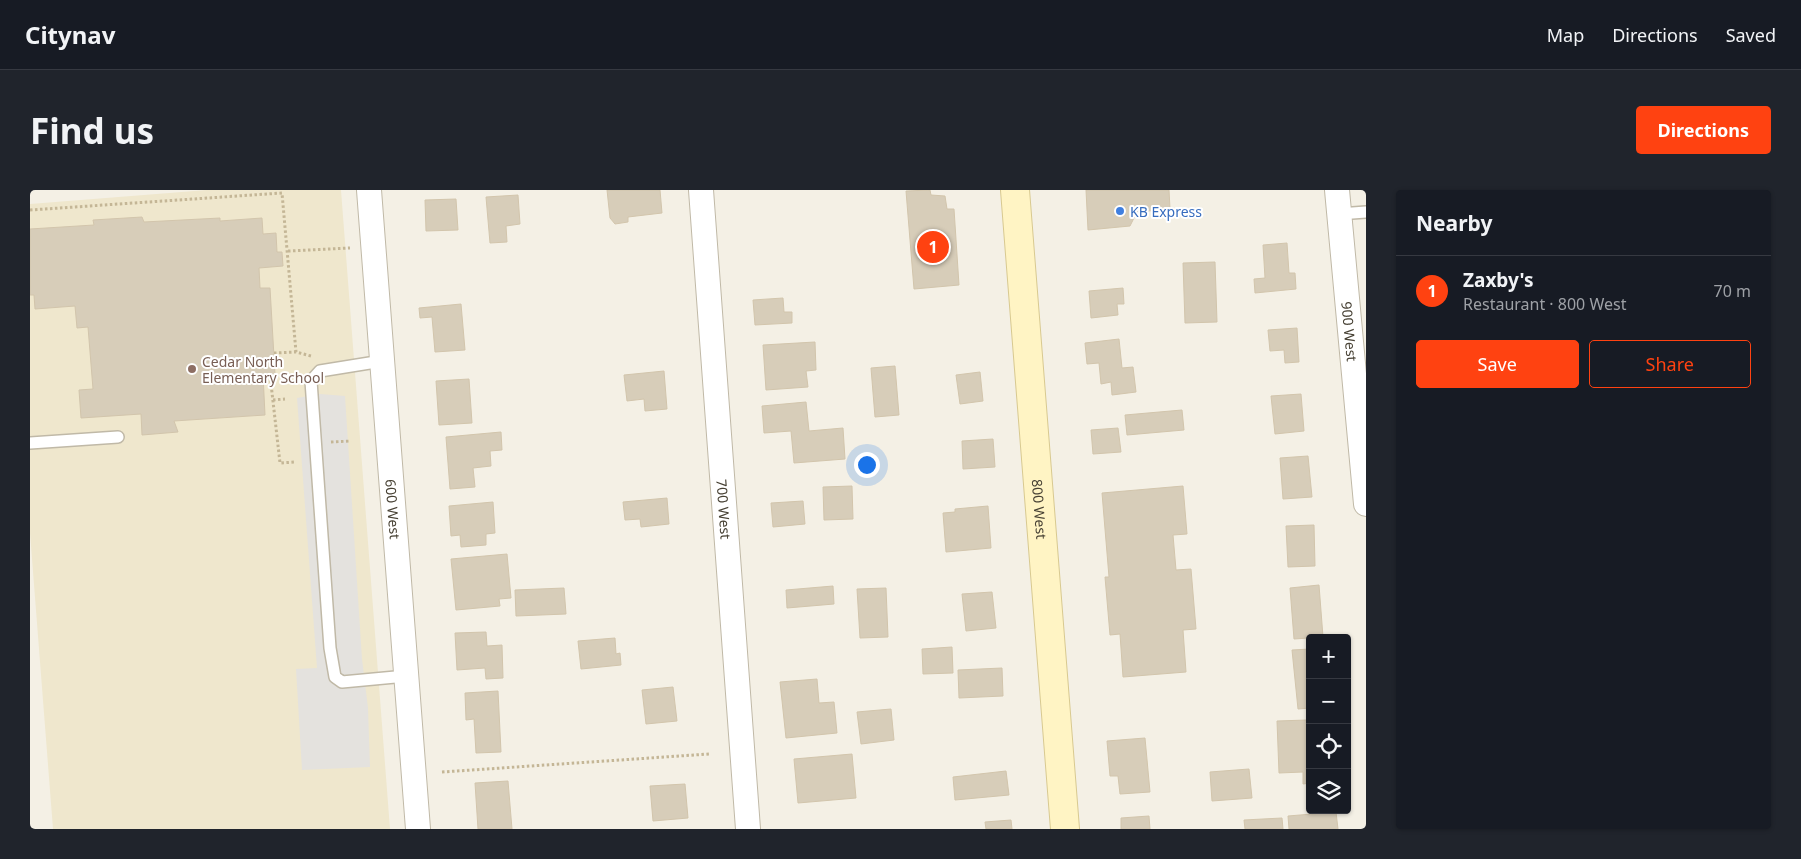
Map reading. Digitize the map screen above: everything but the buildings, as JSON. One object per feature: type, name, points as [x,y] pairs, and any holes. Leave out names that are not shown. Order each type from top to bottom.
[{"type":"street","name":"600 West","points":[[369,190],[418,829]]},
{"type":"street","name":"700 West","points":[[701,190],[748,829]]},
{"type":"street","name":"800 West","points":[[1015,190],[1064,829]]},
{"type":"street","name":"900 West","points":[[1337,190],[1366,504]]},
{"type":"lane","points":[[1339,214],[1366,212]]},
{"type":"lane","points":[[382,361],[320,372],[311,381],[330,648],[335,677],[342,682],[406,676]]},
{"type":"lane","points":[[30,443],[118,437]]},
{"type":"path","points":[[30,210],[282,193],[296,352]]},
{"type":"path","points":[[288,251],[350,248]]},
{"type":"path","points":[[274,353],[296,352],[311,356]]},
{"type":"path","points":[[270,375],[280,463],[295,462]]},
{"type":"path","points":[[273,400],[285,399]]},
{"type":"path","points":[[442,772],[709,754]]},
{"type":"shaded area","name":"Cedar North Elementary School","points":[[207,190],[341,190],[390,829],[53,829],[30,533],[30,204]]},
{"type":"shaded area","points":[[320,394],[345,396],[362,659],[368,708],[370,767],[302,770],[296,669],[317,668],[297,398]]},
{"type":"place","name":"KB Express","points":[[1120,211]]},
{"type":"place","name":"Zaxby's","points":[[933,247]]},
{"type":"place","name":"Cedar North Elementary School","points":[[192,369]]}]
